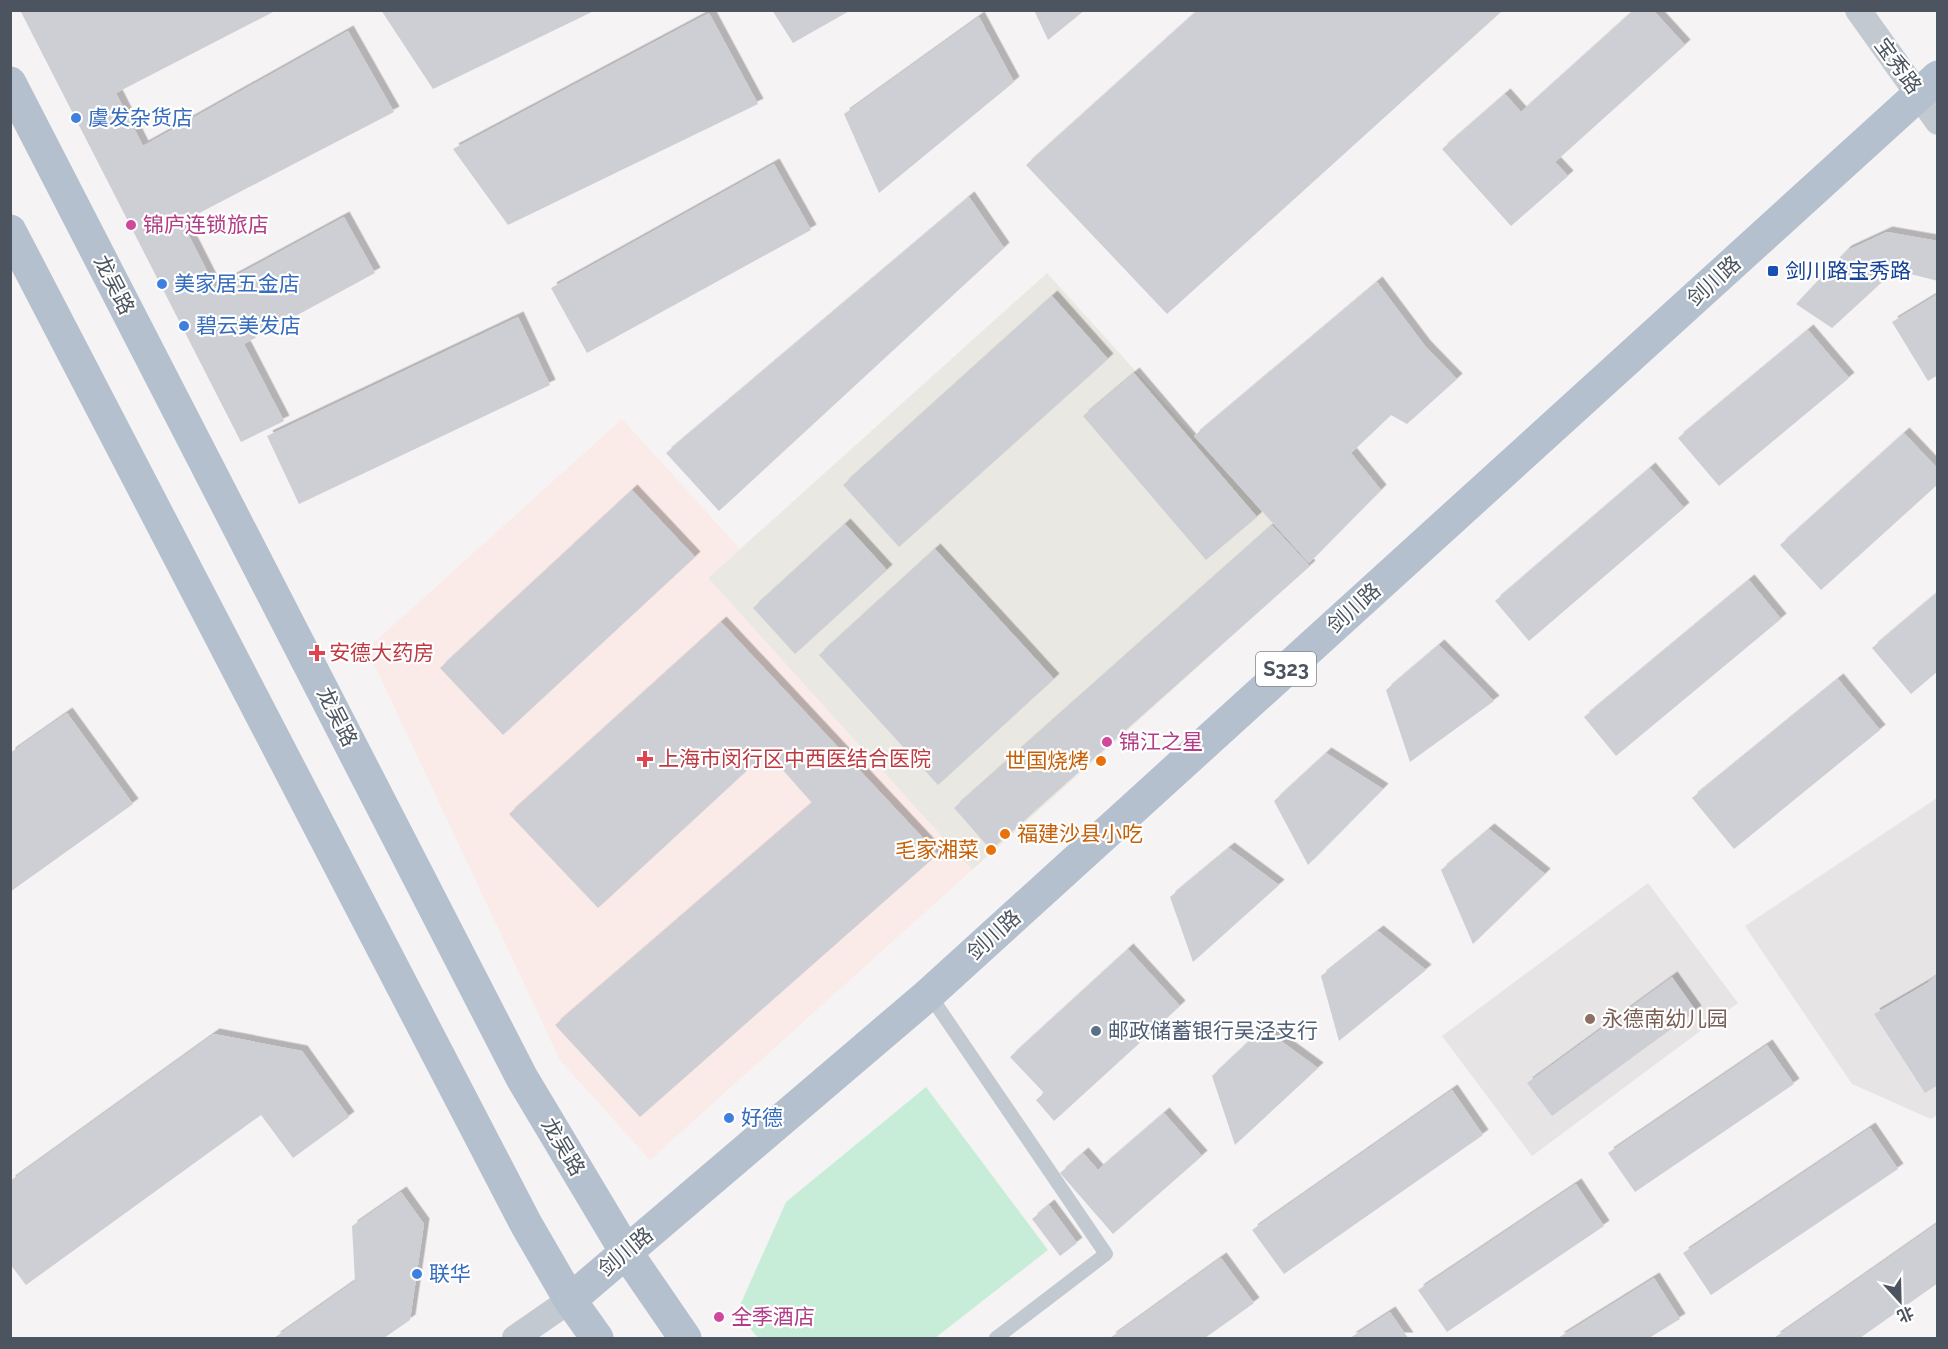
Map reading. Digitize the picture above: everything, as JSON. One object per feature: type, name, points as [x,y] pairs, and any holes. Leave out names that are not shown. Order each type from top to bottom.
[{"type":"main road","name":"龙吴路","points":[[10,83],[522,1078],[626,1252],[686,1338]]},
{"type":"main road","name":"剑川路","points":[[570,1300],[929,994],[1928,86]]},
{"type":"main road","points":[[10,231],[526,1224],[570,1300],[597,1338]]},
{"type":"street","name":"宝秀路","points":[[1858,10],[1928,86],[1938,122]]},
{"type":"street","name":"剑川路","points":[[515,1338],[570,1300]]},
{"type":"lane","points":[[929,994],[1106,1254],[996,1338]]},
{"type":"shaded area","points":[[1047,273],[1310,566],[972,870],[708,578]]},
{"type":"shaded area","name":"上海市闵行区中西医结合医院","points":[[622,419],[740,549],[708,578],[972,870],[650,1160],[560,1060],[367,649]]},
{"type":"shaded area","points":[[1937,798],[1937,1115],[1931,1119],[1852,1084],[1745,926]]},
{"type":"shaded area","name":"永德南幼儿园","points":[[1648,883],[1738,1003],[1532,1156],[1442,1036]]},
{"type":"green space","points":[[926,1087],[1048,1250],[935,1338],[758,1338],[737,1312],[786,1202]]},
{"type":"building","points":[[20,10],[277,10],[116,93],[143,146],[348,31],[394,112],[182,222],[215,287],[344,217],[375,273],[244,344],[284,421],[241,442]]},
{"type":"building","points":[[381,10],[596,10],[433,89]]},
{"type":"building","points":[[772,10],[851,10],[793,43]]},
{"type":"building","points":[[1034,10],[1085,10],[1048,40]]},
{"type":"building","points":[[1198,10],[1503,10],[1167,314],[1026,165]]},
{"type":"building","points":[[1634,10],[1653,10],[1685,45],[1555,162],[1568,176],[1511,226],[1442,149],[1505,94],[1521,112]]},
{"type":"building","points":[[709,13],[758,104],[508,225],[453,149]]},
{"type":"building","points":[[979,17],[1014,82],[879,193],[844,114]]},
{"type":"building","points":[[774,164],[811,230],[587,353],[551,288]]},
{"type":"building","points":[[969,197],[1004,248],[719,511],[666,453]]},
{"type":"building","points":[[1887,232],[1938,241],[1938,281],[1895,270],[1832,328],[1796,304],[1846,251]]},
{"type":"building","points":[[1377,282],[1425,346],[1457,379],[1407,424],[1391,415],[1351,453],[1381,490],[1309,563],[1194,436]]},
{"type":"building","points":[[1938,294],[1938,375],[1928,381],[1892,322]]},
{"type":"building","points":[[1052,296],[1108,359],[899,547],[843,485]]},
{"type":"building","points":[[518,317],[550,385],[299,504],[267,436]]},
{"type":"building","points":[[1808,330],[1849,378],[1719,486],[1678,438]]},
{"type":"building","points":[[1134,373],[1257,517],[1206,560],[1083,416]]},
{"type":"building","points":[[1904,433],[1938,469],[1938,484],[1821,590],[1780,545]]},
{"type":"building","points":[[1650,468],[1684,508],[1529,641],[1495,601]]},
{"type":"building","points":[[632,490],[695,557],[503,735],[440,668]]},
{"type":"building","points":[[845,524],[887,570],[795,654],[753,608]]},
{"type":"building","points":[[1272,525],[1310,566],[991,850],[954,808]]},
{"type":"building","points":[[935,549],[1054,679],[938,785],[819,655]]},
{"type":"building","points":[[1749,580],[1781,619],[1616,756],[1584,717]]},
{"type":"building","points":[[1938,592],[1938,671],[1911,694],[1872,648]]},
{"type":"building","points":[[721,622],[938,854],[640,1117],[555,1025],[812,803],[767,752],[598,908],[509,814]]},
{"type":"building","points":[[1439,645],[1494,701],[1410,762],[1386,690]]},
{"type":"building","points":[[1838,679],[1880,730],[1734,849],[1692,798]]},
{"type":"building","points":[[67,713],[133,804],[10,892],[10,753]]},
{"type":"building","points":[[1326,753],[1383,789],[1308,865],[1274,801]]},
{"type":"building","points":[[1489,829],[1545,874],[1473,944],[1441,870]]},
{"type":"building","points":[[1229,848],[1279,885],[1193,962],[1170,897]]},
{"type":"building","points":[[1378,931],[1426,970],[1339,1041],[1321,976]]},
{"type":"building","name":"邮政储蓄银行吴泾支行","points":[[1128,949],[1180,1006],[1054,1121],[1036,1100],[1044,1093],[1010,1057]]},
{"type":"building","points":[[1938,974],[1938,1085],[1925,1093],[1874,1014],[1927,983]]},
{"type":"building","points":[[1672,977],[1696,1011],[1552,1116],[1527,1083]]},
{"type":"building","points":[[1263,1028],[1318,1068],[1235,1145],[1212,1076]]},
{"type":"building","points":[[214,1034],[302,1051],[349,1117],[293,1158],[261,1115],[26,1285],[10,1264],[10,1181]]},
{"type":"building","points":[[1767,1045],[1794,1084],[1635,1192],[1608,1153]]},
{"type":"building","points":[[1452,1090],[1483,1135],[1284,1274],[1252,1230]]},
{"type":"building","points":[[1164,1113],[1202,1156],[1113,1234],[1060,1173],[1083,1153],[1098,1170]]},
{"type":"building","points":[[1870,1128],[1898,1169],[1711,1295],[1683,1253]]},
{"type":"building","points":[[1576,1184],[1604,1226],[1447,1332],[1418,1290]]},
{"type":"building","points":[[401,1192],[424,1224],[410,1320],[384,1338],[274,1338],[355,1281],[352,1226]]},
{"type":"building","points":[[1049,1205],[1077,1243],[1060,1256],[1032,1219]]},
{"type":"building","points":[[1938,1223],[1938,1283],[1860,1338],[1774,1338]]},
{"type":"building","points":[[1221,1258],[1254,1303],[1205,1338],[1110,1338]]},
{"type":"building","points":[[1654,1278],[1680,1319],[1649,1338],[1558,1338]]},
{"type":"building","points":[[1390,1312],[1408,1338],[1350,1338]]},
{"type":"place","name":"虞发杂货店","points":[[76,118]]},
{"type":"place","name":"锦庐连锁旅店","points":[[131,225]]},
{"type":"place","name":"剑川路宝秀路","points":[[1773,271]]},
{"type":"place","name":"美家居五金店","points":[[162,284]]},
{"type":"place","name":"碧云美发店","points":[[184,326]]},
{"type":"place","name":"安德大药房","points":[[317,653]]},
{"type":"place","name":"锦江之星","points":[[1107,742]]},
{"type":"place","name":"上海市闵行区中西医结合医院","points":[[645,759]]},
{"type":"place","name":"世国烧烤","points":[[1101,761]]},
{"type":"place","name":"福建沙县小吃","points":[[1005,834]]},
{"type":"place","name":"毛家湘菜","points":[[991,850]]},
{"type":"place","name":"永德南幼儿园","points":[[1590,1019]]},
{"type":"place","name":"邮政储蓄银行吴泾支行","points":[[1096,1031]]},
{"type":"place","name":"好德","points":[[729,1118]]},
{"type":"place","name":"联华","points":[[417,1274]]},
{"type":"place","name":"全季酒店","points":[[719,1317]]}]
